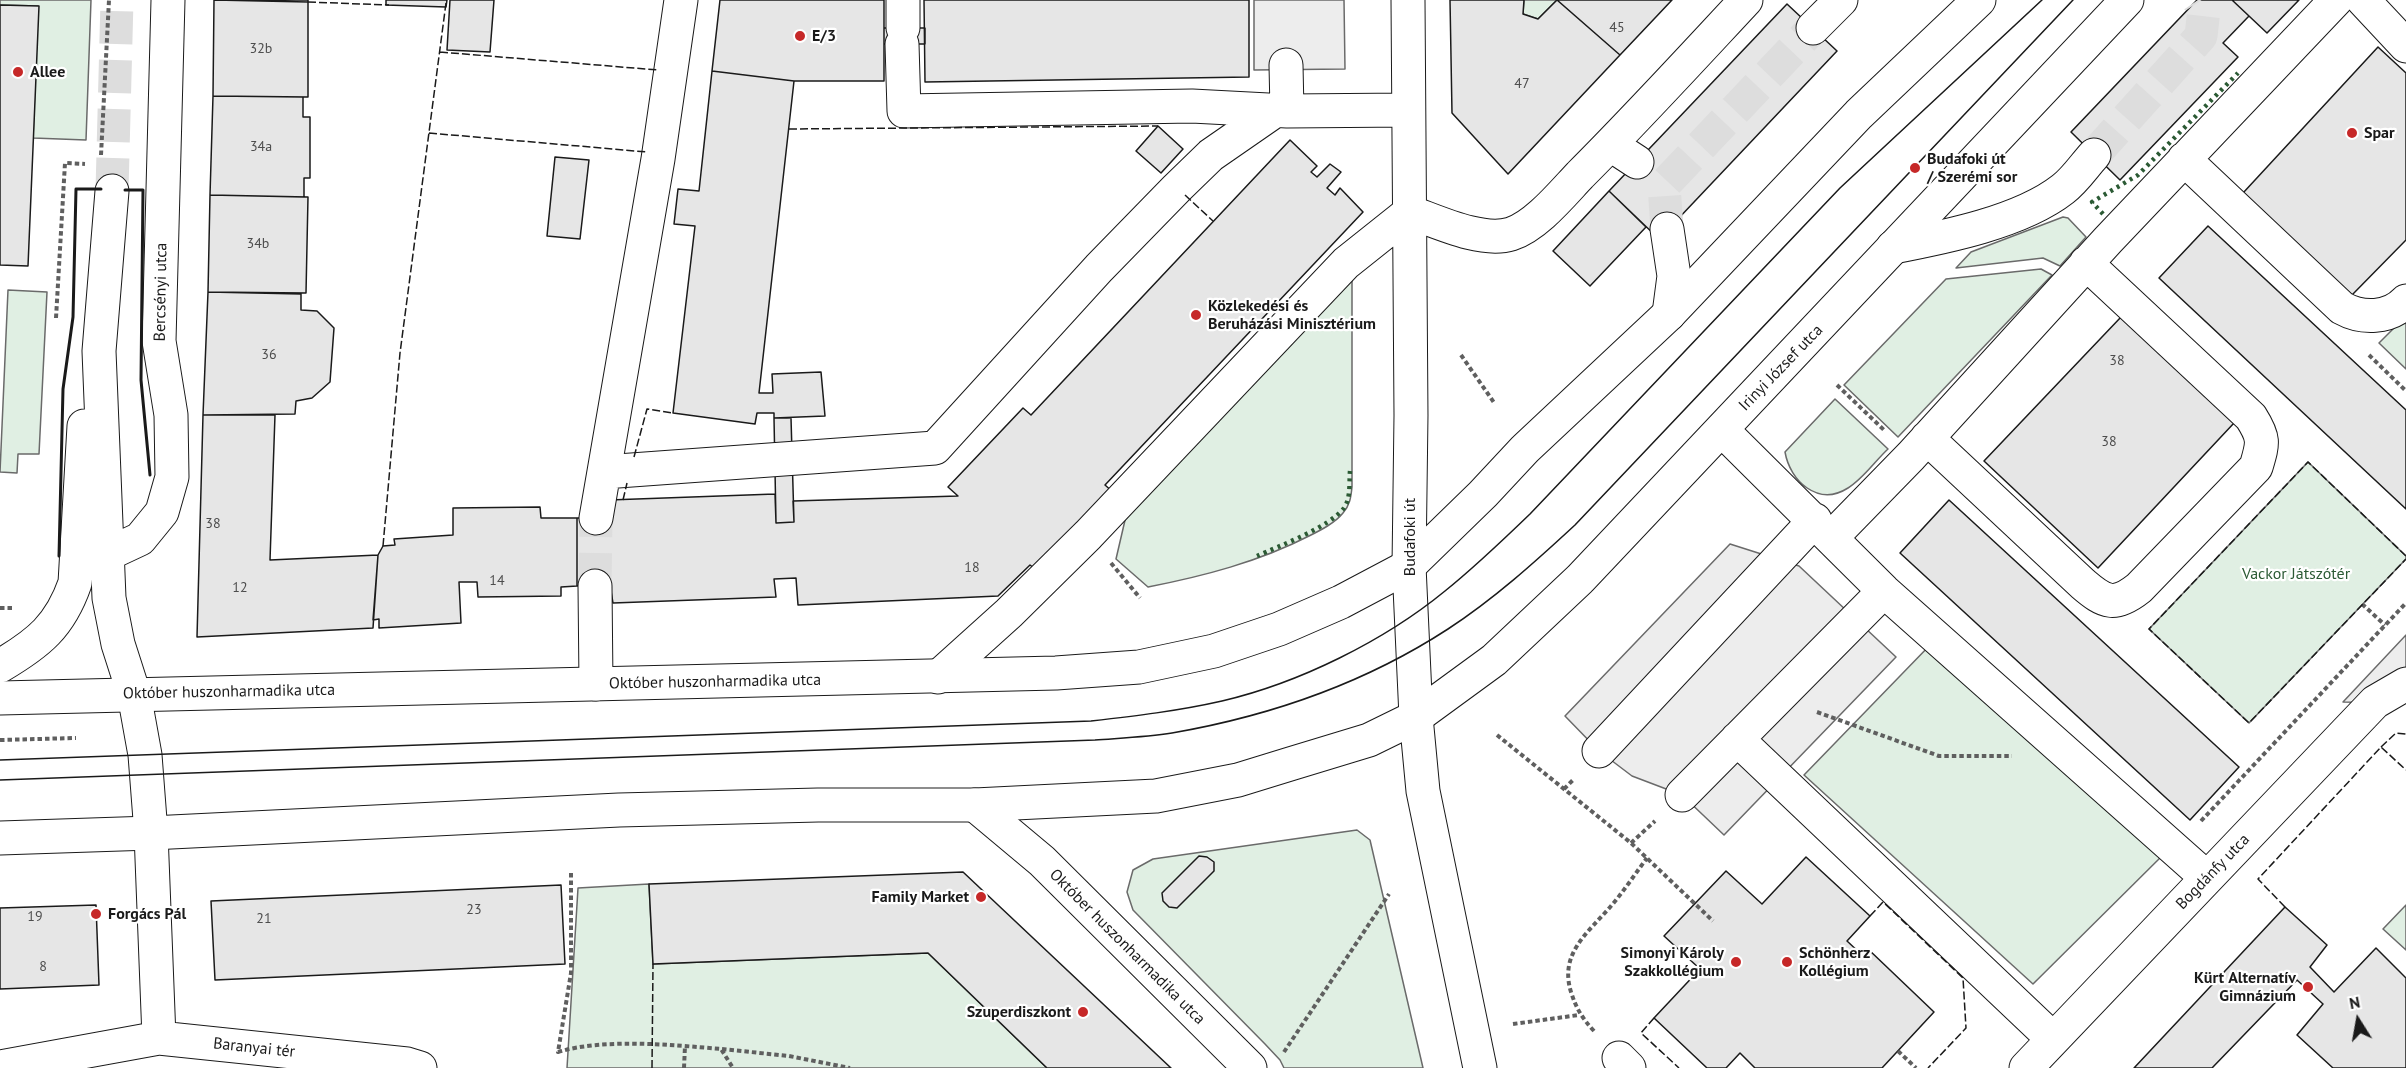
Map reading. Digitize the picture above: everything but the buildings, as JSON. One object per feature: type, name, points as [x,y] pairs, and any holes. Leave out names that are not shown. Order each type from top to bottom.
[{"type":"main road","name":"Bercsényi utca","points":[[108,554],[140,539],[162,512],[172,477],[171,416],[159,342],[168,0]]},
{"type":"main road","points":[[596,518],[598,450],[657,159],[681,0]]},
{"type":"main road","name":"Budafoki út","points":[[1408,0],[1409,566],[1416,717],[1423,791],[1480,1068]]},
{"type":"main road","points":[[938,677],[1009,613],[1088,535],[1346,263],[1410,212],[1466,232],[1491,235],[1510,234],[1528,225],[1624,153],[1746,0]]},
{"type":"main road","points":[[1813,28],[1840,0]]},
{"type":"main road","points":[[1409,566],[1483,494],[1525,449],[1669,314],[1859,114],[1979,0]]},
{"type":"main road","name":"Irinyi József utca","points":[[1416,717],[1494,660],[1581,579],[2127,0]]},
{"type":"main road","points":[[1599,751],[1823,529],[1919,447],[2086,263],[2336,0]]},
{"type":"main road","points":[[2363,0],[2406,46]]},
{"type":"main road","points":[[903,24],[904,111],[1192,106],[1281,111],[1408,110]]},
{"type":"main road","points":[[1281,111],[1286,65]]},
{"type":"main road","points":[[598,450],[935,448],[1092,277],[1194,171],[1211,155],[1281,111]]},
{"type":"main road","points":[[1893,247],[1958,234],[2036,205],[2064,188],[2094,155]]},
{"type":"main road","points":[[2184,159],[2342,308],[2352,314],[2376,316],[2401,306],[2406,301]]},
{"type":"main road","points":[[106,178],[99,351],[109,598],[118,644],[134,694],[145,755],[151,833],[159,1038]]},
{"type":"main road","points":[[1667,229],[1674,276],[1669,314]]},
{"type":"main road","points":[[1919,447],[2099,597],[2114,602],[2127,597],[2139,588],[2256,467],[2263,443],[2261,433],[2251,417],[2086,263]]},
{"type":"main road","points":[[0,666],[23,652],[56,623],[67,606],[75,583],[85,420],[99,351]]},
{"type":"main road","points":[[1722,430],[1884,591],[2176,848],[2207,878]]},
{"type":"main road","name":"Október huszonharmadika utca","points":[[0,698],[938,677],[1056,673],[1139,667],[1214,651],[1279,629],[1341,602],[1409,566]]},
{"type":"main road","points":[[596,586],[596,684]]},
{"type":"main road","points":[[1682,795],[1884,591]]},
{"type":"main road","name":"Bogdánfy utca","points":[[2026,1068],[2375,702],[2406,684]]},
{"type":"main road","points":[[0,838],[151,833],[619,810],[818,805],[975,805],[1156,796],[1238,780],[1370,740],[1416,717]]},
{"type":"main road","points":[[1737,739],[2052,1039]]},
{"type":"main road","name":"Október huszonharmadika utca","points":[[975,805],[1041,861],[1250,1068]]},
{"type":"main road","name":"Baranyai tér","points":[[0,1066],[159,1038],[407,1064],[420,1068]]},
{"type":"path","points":[[106,178],[109,0]]},
{"type":"path","points":[[56,318],[65,163],[92,164]]},
{"type":"path","points":[[1461,355],[1495,404]]},
{"type":"path","points":[[1837,385],[1919,447]]},
{"type":"path","points":[[2176,848],[2406,603]]},
{"type":"path","points":[[2362,604],[2385,625]]},
{"type":"path","points":[[1777,697],[1939,756],[1976,757],[2067,752]]},
{"type":"path","points":[[1497,735],[1631,843],[1713,921]]},
{"type":"path","points":[[0,740],[76,738]]},
{"type":"path","points":[[1624,1063],[1579,1015],[1566,976],[1569,960],[1577,944],[1614,903],[1647,858]]},
{"type":"path","points":[[571,873],[571,973],[558,1052],[573,1047],[685,1046],[807,1060],[850,1068]]},
{"type":"path","points":[[1280,1058],[1389,894]]},
{"type":"path","points":[[1513,1024],[1579,1015]]},
{"type":"path","points":[[684,1068],[685,1046]]},
{"type":"path","points":[[721,1049],[733,1068]]},
{"type":"path","points":[[1898,1051],[1916,1068]]},
{"type":"path","points":[[806,1068],[807,1060]]},
{"type":"green space","points":[[0,0],[91,0],[86,140],[33,138],[38,6],[0,5]]},
{"type":"green space","points":[[1524,0],[1557,0],[1538,19],[1523,14]]},
{"type":"green space","points":[[2063,217],[2068,218],[2086,237],[2060,266],[2043,258],[1956,268],[1971,252]]},
{"type":"green space","points":[[2041,269],[2052,275],[1898,437],[1844,385],[1946,279]]},
{"type":"green space","points":[[1352,276],[1352,487],[1350,501],[1345,510],[1323,529],[1250,561],[1148,587],[1116,559],[1129,503]]},
{"type":"green space","points":[[8,290],[47,292],[39,454],[18,454],[17,473],[0,472]]},
{"type":"green space","points":[[2406,316],[2406,369],[2379,343]]},
{"type":"green space","points":[[1835,399],[1888,449],[1864,475],[1848,488],[1837,493],[1816,493],[1799,481],[1788,463],[1785,452]]},
{"type":"green space","name":"Vackor Játszótér","points":[[2308,462],[2406,556],[2406,559],[2249,723],[2149,629]]},
{"type":"green space","points":[[1932,643],[2165,853],[2033,984],[1804,775]]},
{"type":"green space","points":[[1357,830],[1370,840],[1423,1068],[1284,1068],[1280,1060],[1265,1044],[1133,910],[1127,892],[1133,870],[1153,859]]},
{"type":"green space","points":[[649,884],[653,964],[928,953],[1047,1068],[567,1068],[578,888]]},
{"type":"green space","points":[[2406,905],[2406,950],[2383,929]]},
{"type":"shaded area","points":[[1254,0],[1344,0],[1345,69],[1254,70]]},
{"type":"shaded area","points":[[1730,544],[1799,566],[1896,657],[1724,835],[1682,795],[1632,776],[1599,751],[1565,716]]},
{"type":"shaded area","points":[[2406,635],[2406,703],[2343,702]]},
{"type":"tunnel","points":[[112,191],[117,0]]},
{"type":"tunnel","points":[[2094,155],[2201,36],[2204,9],[2198,0]]},
{"type":"tunnel","points":[[1667,229],[1664,185],[1813,28]]},
{"type":"tunnel","points":[[595,586],[596,518]]},
{"type":"tram line","points":[[0,760],[1091,721],[1206,705],[1281,683],[1339,658],[1395,627],[1445,591],[1478,563],[1530,514],[1840,188],[2042,0]]},
{"type":"tram line","points":[[0,780],[1095,740],[1163,734],[1209,726],[1316,695],[1384,666],[1448,629],[1498,593],[1560,539],[2073,0]]},
{"type":"hedge","points":[[2103,214],[2092,202],[2138,175],[2238,73]]},
{"type":"hedge","points":[[1257,556],[1304,535],[1337,515],[1348,500],[1350,471]]},
{"type":"fence","points":[[308,2],[389,5]]},
{"type":"fence","points":[[383,546],[400,353],[446,3]]},
{"type":"fence","points":[[440,52],[658,70]]},
{"type":"fence","points":[[789,129],[1158,126]]},
{"type":"fence","points":[[429,133],[647,152]]},
{"type":"fence","points":[[1185,195],[1213,221]]},
{"type":"fence","points":[[634,457],[647,409],[673,413]]},
{"type":"fence","points":[[2406,556],[2308,462],[2149,629],[2249,723],[2406,559]]},
{"type":"fence","points":[[623,500],[627,483]]},
{"type":"fence","points":[[2381,747],[2396,733],[2406,734]]},
{"type":"fence","points":[[2285,907],[2258,879],[2381,747],[2406,770]]},
{"type":"fence","points":[[1870,916],[1883,902],[1963,978],[1966,1028],[1928,1068]]},
{"type":"fence","points":[[652,1068],[653,964]]},
{"type":"fence","points":[[1654,1018],[1641,1033],[1679,1068]]},
{"type":"wall","points":[[59,556],[63,389],[73,317],[76,189],[101,189]]},
{"type":"wall","points":[[125,190],[143,190],[141,380],[150,475]]},
{"type":"place","name":"E/3","points":[[800,36]]},
{"type":"place","name":"Allee","points":[[18,72]]},
{"type":"place","name":"Spar","points":[[2352,133]]},
{"type":"place","name":"Budafoki út / Szerémi sor","points":[[1915,168]]},
{"type":"place","name":"Közlekedési és Beruházási Minisztérium","points":[[1196,315]]},
{"type":"place","name":"Family Market","points":[[981,897]]},
{"type":"place","name":"Forgács Pál","points":[[96,914]]},
{"type":"place","name":"Simonyi Károly Szakkollégium","points":[[1736,962]]},
{"type":"place","name":"Schönherz Kollégium","points":[[1787,962]]},
{"type":"place","name":"Kürt Alternatív Gimnázium","points":[[2308,987]]},
{"type":"place","name":"Szuperdiszkont","points":[[1083,1012]]}]
